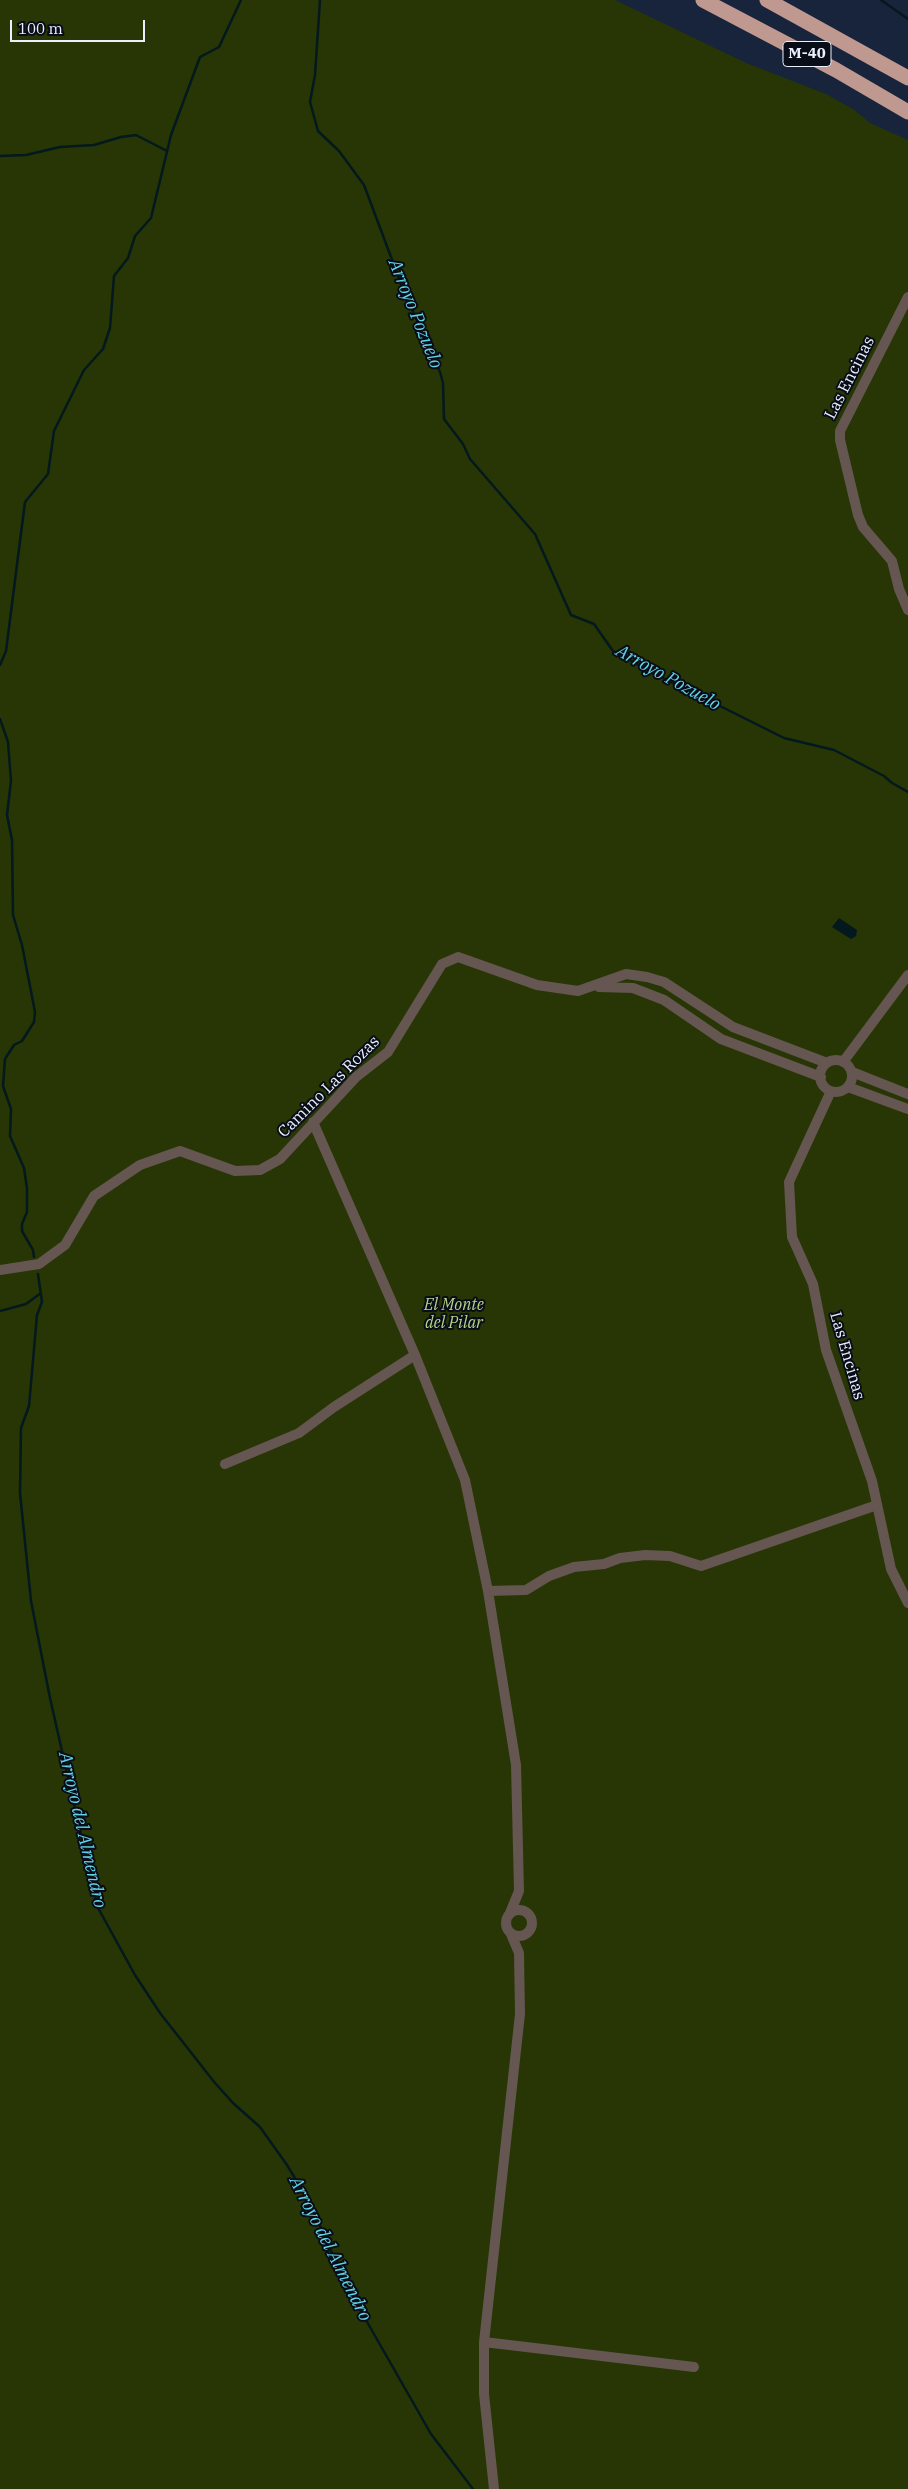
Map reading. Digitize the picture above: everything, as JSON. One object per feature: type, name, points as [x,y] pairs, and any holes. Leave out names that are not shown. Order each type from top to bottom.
[{"type":"highway","name":"M-40","points":[[703,0],[836,70],[908,112]]},
{"type":"highway","name":"M-40","points":[[768,0],[908,78]]},
{"type":"street","name":"Las Encinas","points":[[908,297],[840,431],[840,440],[858,515],[863,526],[892,561],[899,589],[908,610]]},
{"type":"street","name":"Camino Las Rozas","points":[[0,1270],[39,1264],[65,1244],[94,1196],[140,1165],[180,1151],[235,1171],[260,1170],[280,1158],[356,1077],[388,1052],[442,964],[458,957],[537,985],[578,991],[593,987]]},
{"type":"street","points":[[593,987],[626,974],[664,982],[733,1027],[827,1063]]},
{"type":"street","points":[[843,1062],[908,975]]},
{"type":"street","points":[[593,987],[633,988],[664,1000],[721,1039],[821,1077]]},
{"type":"street","points":[[852,1072],[848,1087],[843,1090],[831,1091],[825,1087],[821,1077],[822,1069],[827,1063],[834,1060],[843,1062],[852,1072],[908,1094]]},
{"type":"street","points":[[848,1087],[908,1109]]},
{"type":"street","name":"Las Encinas","points":[[831,1091],[789,1182],[792,1236],[813,1284],[826,1350],[872,1481],[891,1570],[908,1602]]},
{"type":"street","points":[[313,1122],[415,1355],[465,1480],[488,1591],[516,1765],[519,1891],[533,1923],[518,1952]]},
{"type":"street","points":[[225,1464],[299,1433],[334,1407],[415,1355]]},
{"type":"street","points":[[488,1591],[526,1590],[549,1576],[574,1567],[604,1564],[620,1558],[645,1555],[670,1556],[701,1566],[877,1505]]},
{"type":"street","points":[[494,2489],[484,2394],[484,2342],[520,2014],[518,1952],[506,1926],[506,1918],[519,1891]]},
{"type":"street","points":[[510,1913],[520,1910],[529,1914]]},
{"type":"street","points":[[511,1934],[524,1936],[529,1933]]},
{"type":"street","points":[[484,2342],[694,2366]]},
{"type":"green space","name":"El Monte del Pilar","points":[[0,0],[615,0],[746,63],[826,94],[853,109],[870,123],[908,140],[908,2489],[0,2489]]},
{"type":"shaded area","points":[[839,918],[857,930],[856,936],[851,939],[832,927]]},
{"type":"waterway","name":"Arroyo del Almendro","points":[[0,665],[6,651],[25,502],[48,474],[54,431],[84,370],[103,349],[110,328],[114,276],[128,258],[135,236],[151,218],[171,135],[200,57],[219,47],[241,0]]},
{"type":"waterway","name":"Arroyo Pozuelo","points":[[320,0],[315,75],[310,102],[318,131],[339,151],[364,185],[403,289],[440,372],[443,383],[444,419],[463,444],[470,459],[535,534],[571,615],[594,624],[613,651],[693,694],[784,738],[834,750],[884,776],[908,792]]},
{"type":"waterway","points":[[881,0],[908,19]]},
{"type":"waterway","points":[[0,156],[26,155],[60,147],[94,145],[121,137],[136,135],[167,151]]},
{"type":"waterway","name":"Arroyo del Almendro","points":[[0,719],[8,742],[11,781],[7,815],[12,840],[13,915],[22,945],[35,1012],[34,1022],[22,1041],[14,1045],[5,1059],[3,1086],[11,1109],[10,1136],[24,1168],[27,1188],[27,1212],[22,1224],[22,1231],[33,1250],[34,1257]]},
{"type":"waterway","name":"Arroyo del Almendro","points":[[38,1274],[42,1302],[37,1315],[29,1406],[21,1428],[20,1493],[31,1601],[50,1698],[97,1906],[135,1975],[160,2013],[215,2083],[233,2103],[260,2127],[287,2165],[310,2203],[346,2285],[431,2434],[473,2489]]},
{"type":"waterway","points":[[0,1311],[26,1304],[41,1293]]}]
